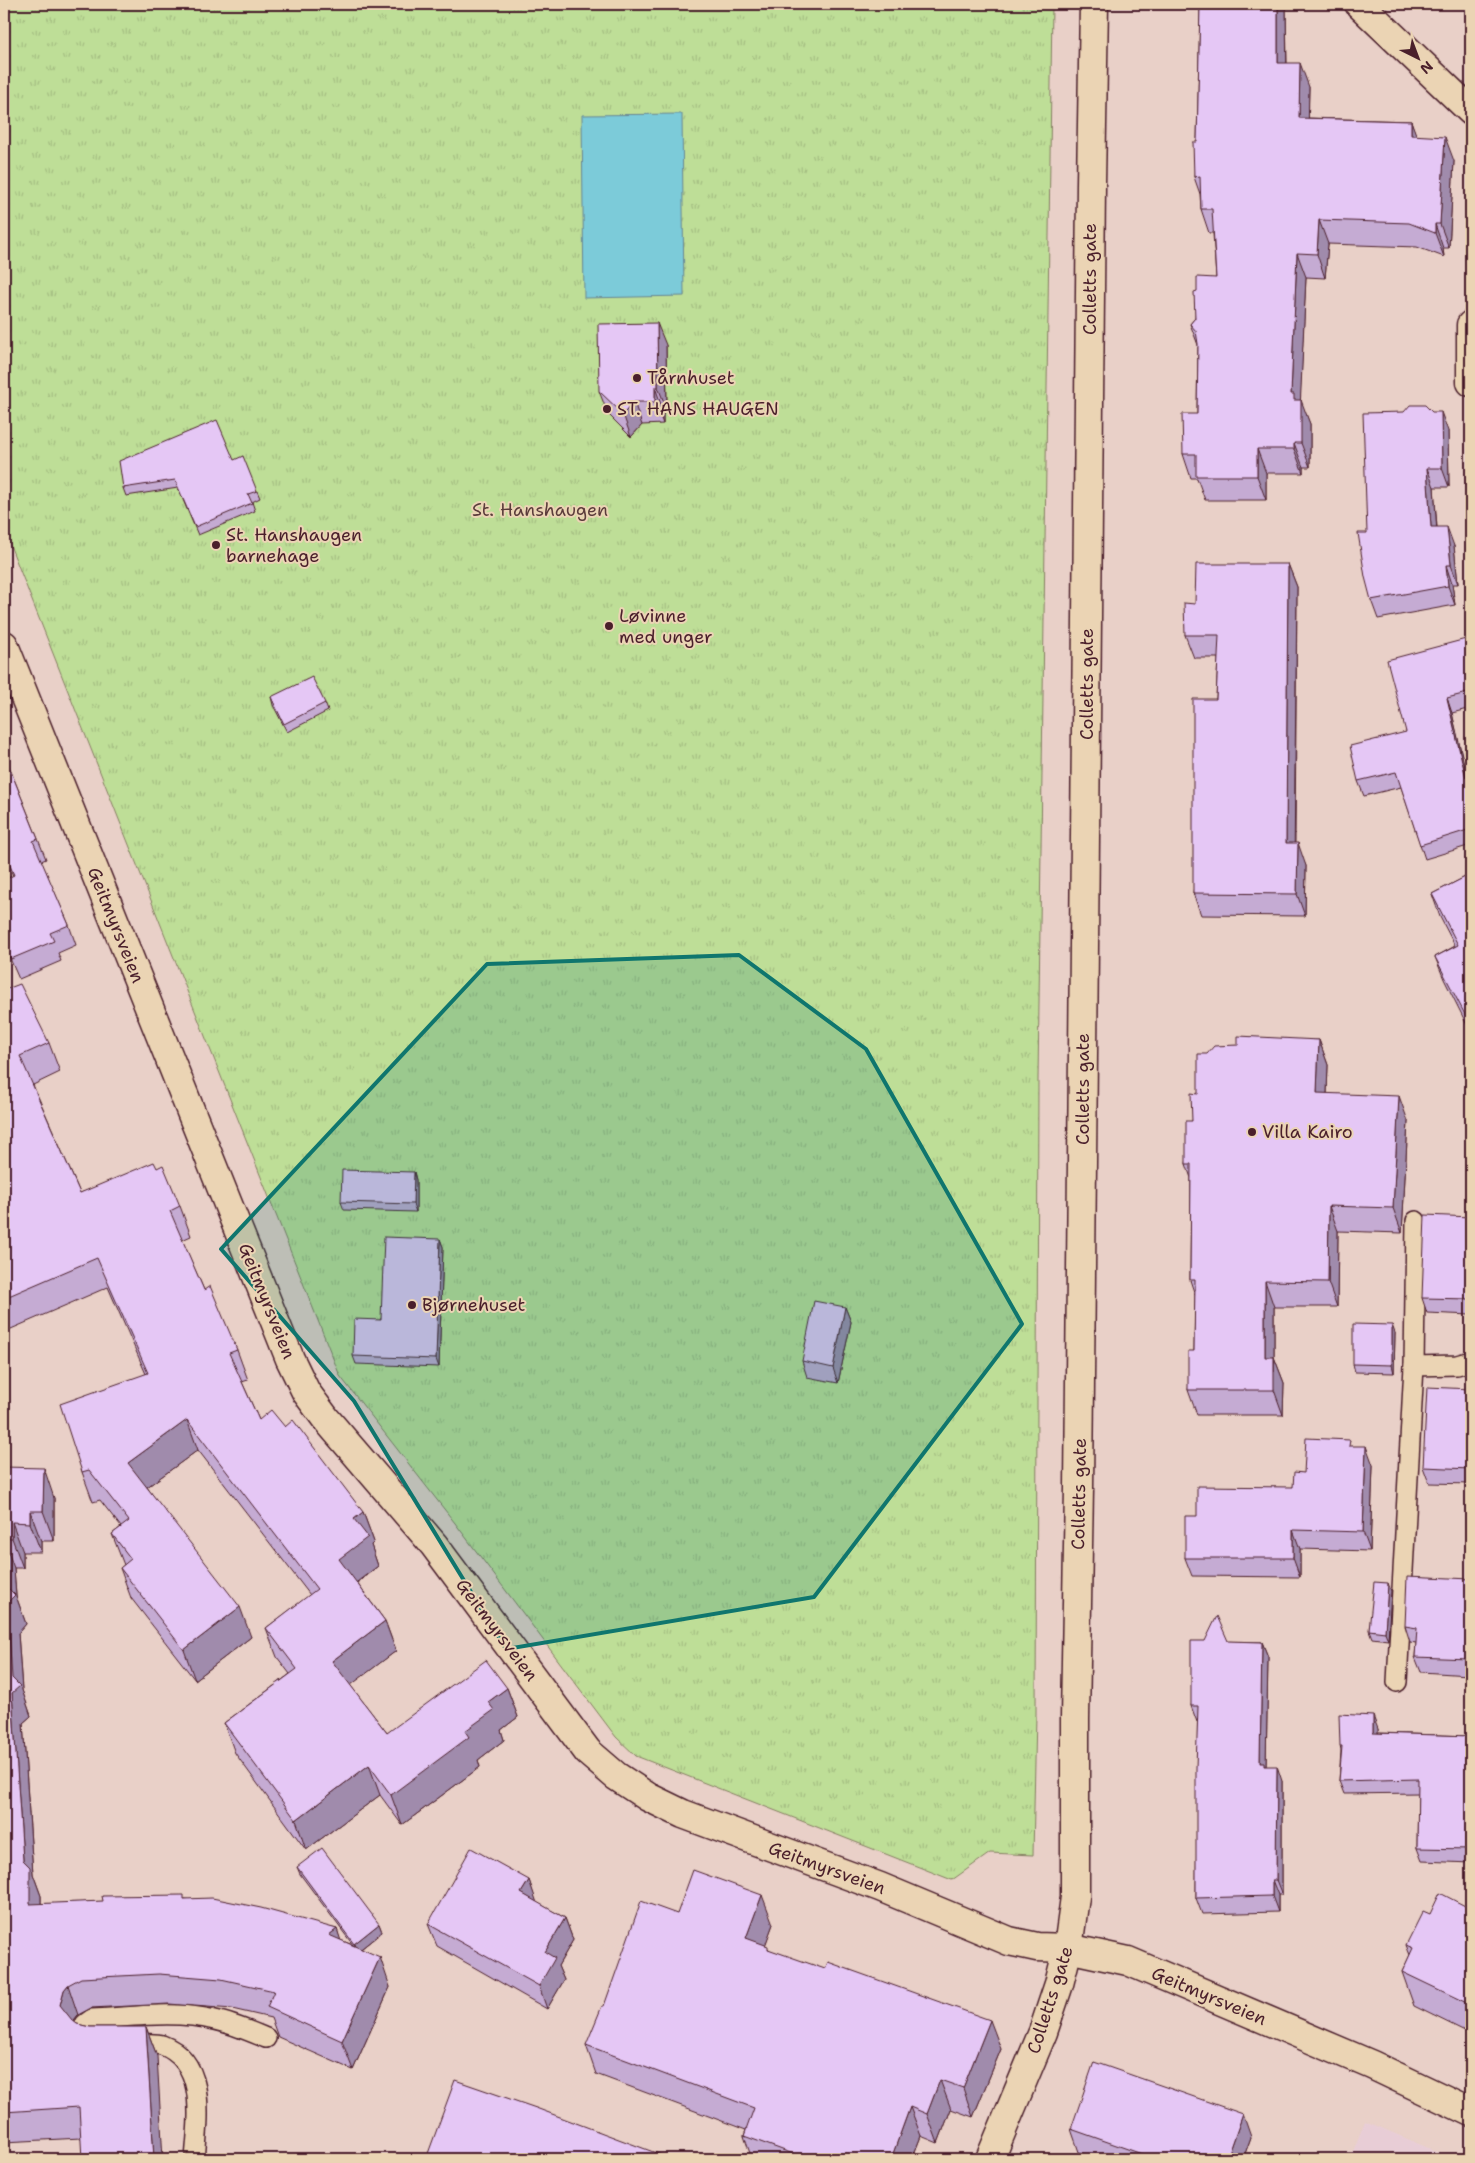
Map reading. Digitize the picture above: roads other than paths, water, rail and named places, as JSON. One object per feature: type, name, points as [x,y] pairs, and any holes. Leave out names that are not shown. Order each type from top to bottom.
[{"type":"street","name":"Colletts gate","points":[[990,2159],[1043,2032],[1059,1984],[1068,1948],[1075,1898],[1075,1719],[1080,1469],[1094,4]]},
{"type":"street","points":[[1359,4],[1471,111]]},
{"type":"street","points":[[1471,325],[1471,382]]},
{"type":"street","name":"Geitmyrsveien","points":[[4,645],[290,1359],[306,1392],[326,1419],[434,1545],[588,1752],[616,1776],[648,1797],[683,1814],[880,1887],[1009,1941],[1037,1947],[1068,1948],[1128,1961],[1372,2065],[1471,2112]]},
{"type":"lane","points":[[1397,1682],[1414,1366],[1416,1221]]},
{"type":"lane","points":[[1414,1366],[1456,1365],[1471,1361]]},
{"type":"lane","points":[[195,2159],[198,2093],[191,2072],[178,2054],[161,2045],[100,2045],[91,2043],[82,2032],[85,2024],[92,2019],[184,2016],[214,2019],[237,2025],[266,2038]]},
{"type":"water","points":[[682,114],[684,296],[584,298],[582,115]]},
{"type":"place","name":"Tårnhuset","points":[[637,378]]},
{"type":"place","name":"ST. HANS HAUGEN","points":[[607,409]]},
{"type":"place","name":"St. Hanshaugen barnehage","points":[[216,545]]},
{"type":"place","name":"Løvinne med unger","points":[[609,626]]},
{"type":"place","name":"Villa Kairo","points":[[1252,1132]]},
{"type":"place","name":"Bjørnehuset","points":[[412,1305]]},
{"type":"park label","name":"St. Hanshaugen","points":[[540,510]]}]
